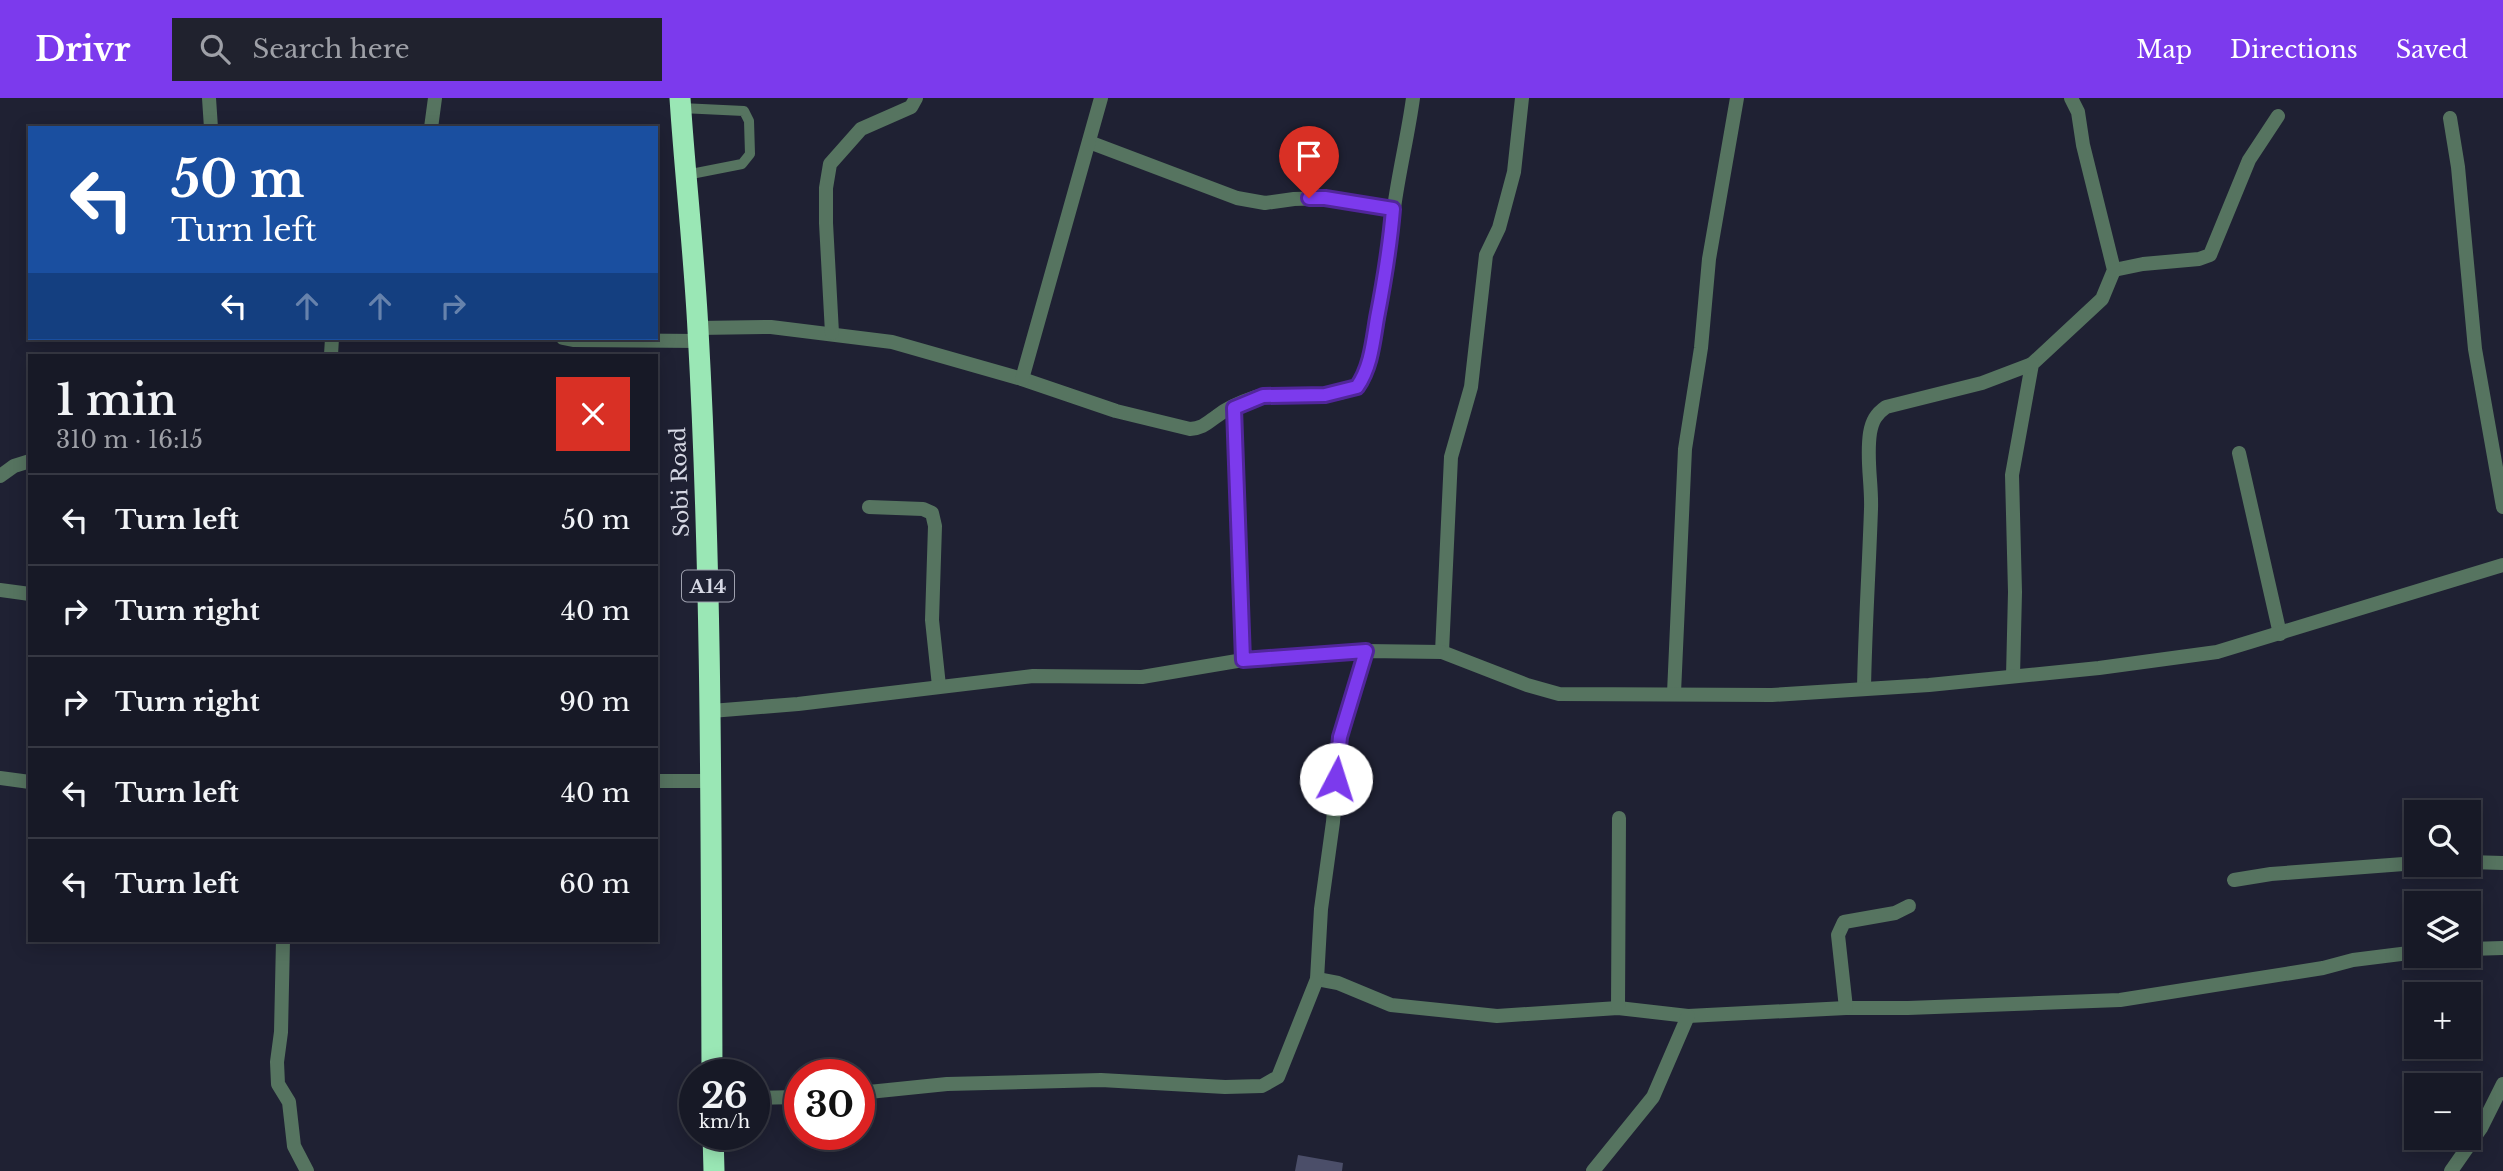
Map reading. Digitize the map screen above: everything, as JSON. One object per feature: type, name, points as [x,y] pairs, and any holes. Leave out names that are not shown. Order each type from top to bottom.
[{"type":"highway","name":"Sobi Road","points":[[680,103],[698,335],[711,710],[712,1059]]},
{"type":"highway","points":[[713,1150],[714,1171]]},
{"type":"street","points":[[209,98],[211,126]]},
{"type":"street","points":[[431,126],[435,98]]},
{"type":"street","points":[[832,333],[831,288],[827,266],[826,188],[830,163],[862,129],[911,107],[916,98]]},
{"type":"street","points":[[1022,379],[1101,98]]},
{"type":"street","points":[[658,337],[771,327],[892,342],[1022,379],[1115,411],[1190,429],[1202,428],[1217,416],[1263,396],[1325,395],[1357,387],[1365,376],[1370,358],[1387,270],[1393,209],[1413,98]]},
{"type":"street","points":[[1442,652],[1451,457],[1471,387],[1486,255],[1499,228],[1514,172],[1522,98]]},
{"type":"street","points":[[1674,693],[1685,449],[1701,348],[1709,260],[1737,98]]},
{"type":"street","points":[[1864,689],[1865,617],[1872,506],[1868,460],[1870,431],[1875,415],[1886,407],[1982,383],[2032,364],[2102,299],[2114,270],[2077,112],[2071,98]]},
{"type":"street","points":[[2114,270],[2143,264],[2199,260],[2210,255],[2249,160],[2278,117]]},
{"type":"street","points":[[2449,118],[2458,166],[2475,349],[2503,507]]},
{"type":"street","points":[[1089,142],[1237,198],[1265,203],[1325,198],[1393,209]]},
{"type":"street","points":[[2012,676],[2015,592],[2012,475],[2032,364]]},
{"type":"street","points":[[1234,408],[1243,660]]},
{"type":"street","points":[[2239,453],[2280,634]]},
{"type":"street","points":[[0,476],[14,466],[28,462]]},
{"type":"street","points":[[869,507],[923,509],[932,513],[935,526],[932,620],[939,687]]},
{"type":"street","points":[[711,710],[798,704],[1033,676],[1142,677],[1243,660],[1366,651],[1442,652],[1527,685],[1559,694],[1772,695],[1864,689],[2099,668],[2217,652],[2503,565]]},
{"type":"street","points":[[0,590],[28,594]]},
{"type":"street","points":[[875,1091],[947,1084],[1101,1080],[1225,1087],[1262,1086],[1278,1077],[1317,979],[1321,909],[1333,821],[1340,737],[1366,651]]},
{"type":"street","points":[[0,778],[28,782]]},
{"type":"street","points":[[658,781],[711,781]]},
{"type":"street","points":[[1618,1007],[1619,818]]},
{"type":"street","points":[[2481,862],[2503,863]]},
{"type":"street","points":[[2234,880],[2271,874],[2404,864]]},
{"type":"street","points":[[1846,1008],[1838,935],[1844,922],[1895,913],[1909,906]]},
{"type":"street","points":[[283,942],[278,1084],[289,1102],[295,1146],[307,1171]]},
{"type":"street","points":[[2481,949],[2503,948]]},
{"type":"street","points":[[1317,979],[1338,983],[1391,1005],[1497,1016],[1618,1007],[1688,1016],[1846,1008],[2120,1000],[2404,954]]},
{"type":"street","points":[[1593,1171],[1653,1097],[1688,1016]]},
{"type":"street","points":[[2452,1171],[2481,1128],[2503,1084]]},
{"type":"lane","points":[[680,103],[744,111],[749,121],[750,154],[743,164],[686,175]]},
{"type":"building","points":[[1298,1155],[1343,1163],[1342,1171],[1295,1171]]},
{"type":"route","points":[[1309,198],[1393,209],[1387,270],[1370,358],[1365,376],[1357,387],[1325,395],[1263,396],[1234,408],[1243,660],[1366,651],[1340,737],[1336,779]]}]
